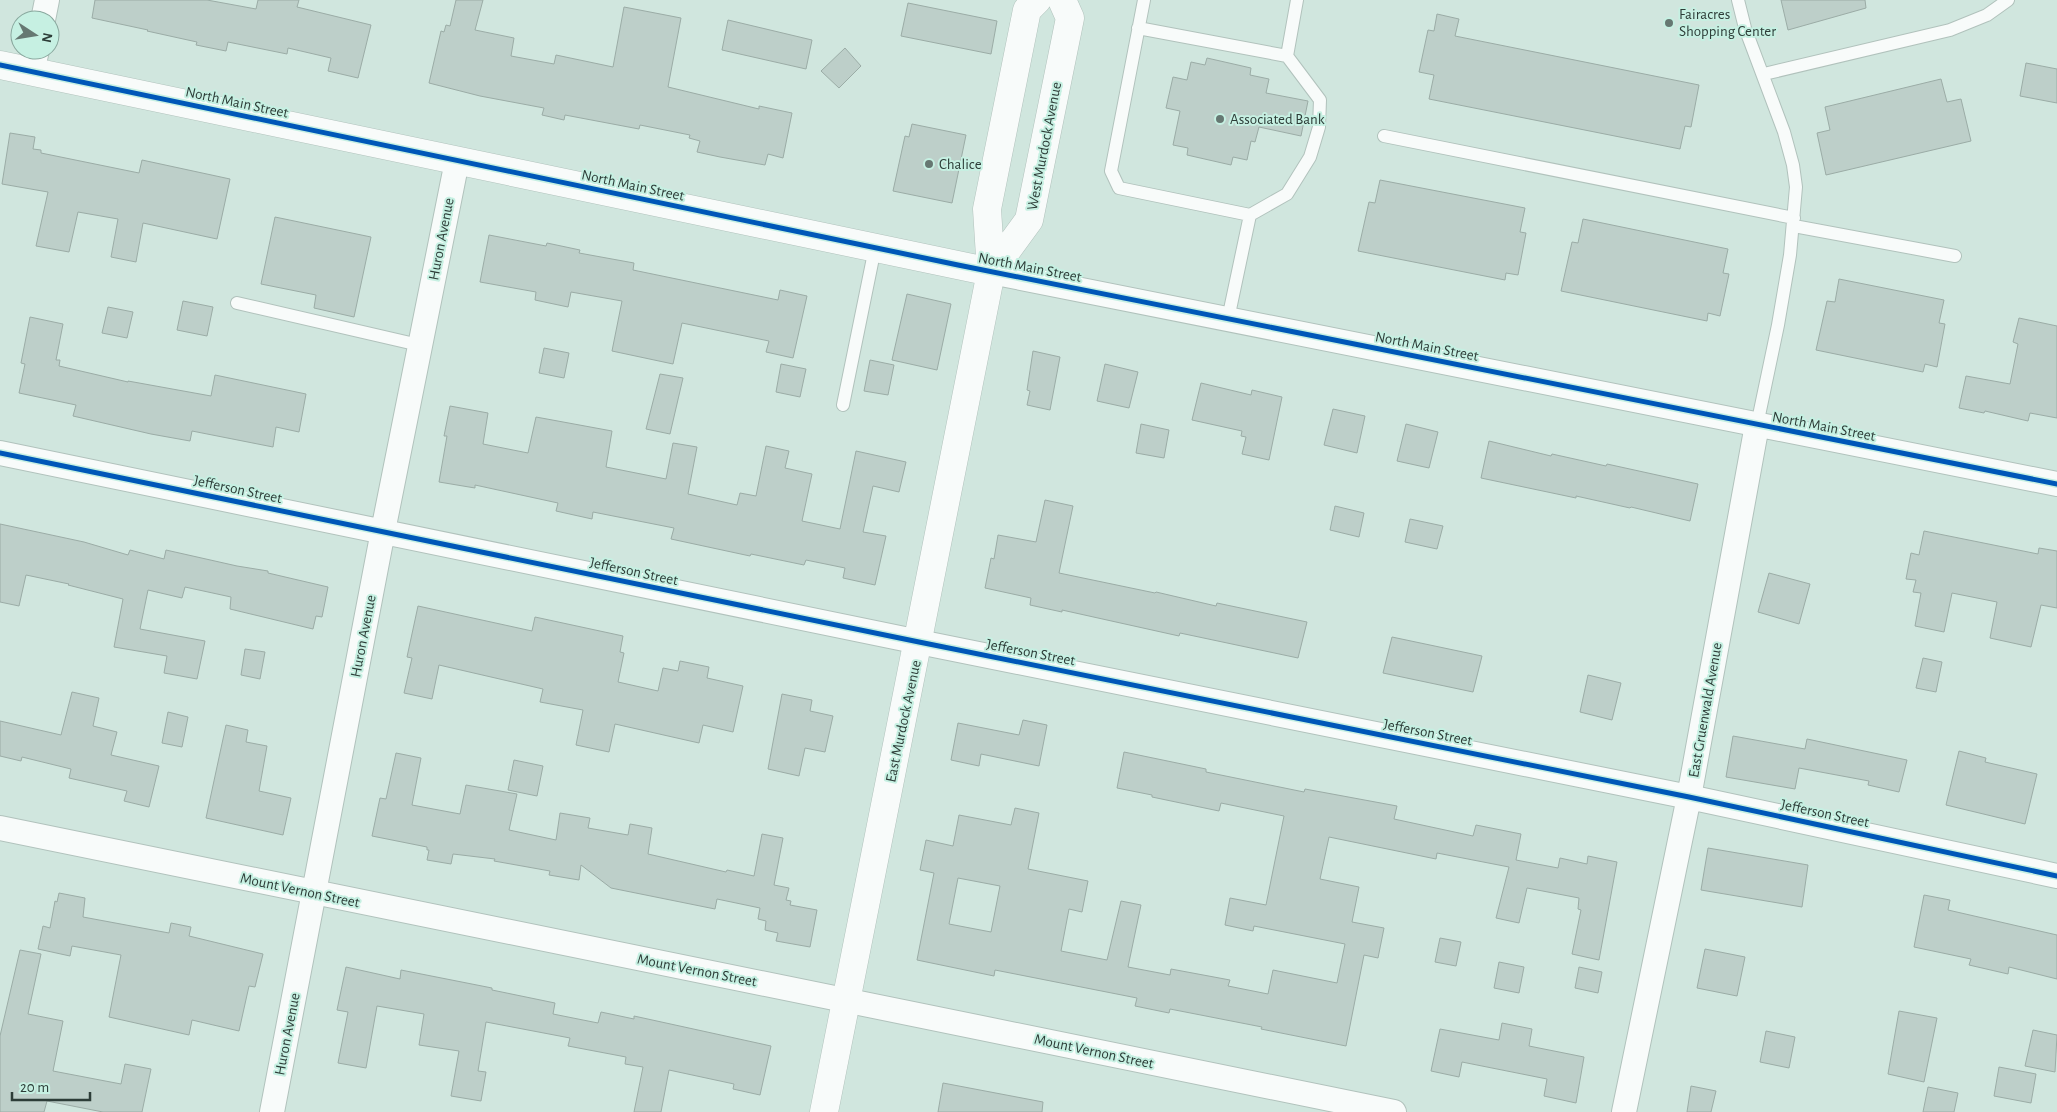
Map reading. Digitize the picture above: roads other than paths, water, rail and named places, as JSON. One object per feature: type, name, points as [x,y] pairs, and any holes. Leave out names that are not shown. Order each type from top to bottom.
[{"type":"main road","points":[[991,272],[987,209],[1027,10],[1037,0]]},
{"type":"main road","name":"West Murdock Avenue","points":[[991,272],[1029,220],[1070,18],[1062,0]]},
{"type":"main road","name":"North Main Street","points":[[0,65],[34,61],[456,161],[991,272]]},
{"type":"main road","name":"East Murdock Avenue","points":[[824,1112],[919,642],[991,272]]},
{"type":"street","name":"Huron Avenue","points":[[272,1112],[456,161]]},
{"type":"street","name":"North Main Street","points":[[991,272],[2057,484]]},
{"type":"street","name":"East Gruenwald Avenue","points":[[1624,1112],[1689,797],[1756,425]]},
{"type":"street","name":"Jefferson Street","points":[[0,453],[919,642],[1689,797],[2057,876]]},
{"type":"street","name":"Mount Vernon Street","points":[[0,828],[1394,1112]]},
{"type":"lane","points":[[1138,28],[1286,56],[1320,100],[1319,127],[1310,157],[1287,194],[1250,215],[1119,188],[1111,171],[1138,28],[1144,0]]},
{"type":"lane","points":[[1286,56],[1297,0]]},
{"type":"lane","points":[[1738,0],[1745,28],[1764,74],[1784,132],[1793,165],[1796,187],[1794,222],[1778,325],[1756,425]]},
{"type":"lane","points":[[1764,74],[1950,30],[1987,15],[2008,0]]},
{"type":"lane","points":[[1384,136],[1955,256]]},
{"type":"lane","points":[[1228,319],[1250,215]]},
{"type":"lane","points":[[843,405],[875,248]]},
{"type":"lane","points":[[237,303],[419,345]]},
{"type":"place","name":"Fairacres Shopping Center","points":[[1669,23]]},
{"type":"place","name":"Associated Bank","points":[[1220,119]]},
{"type":"place","name":"Chalice","points":[[929,164]]}]
